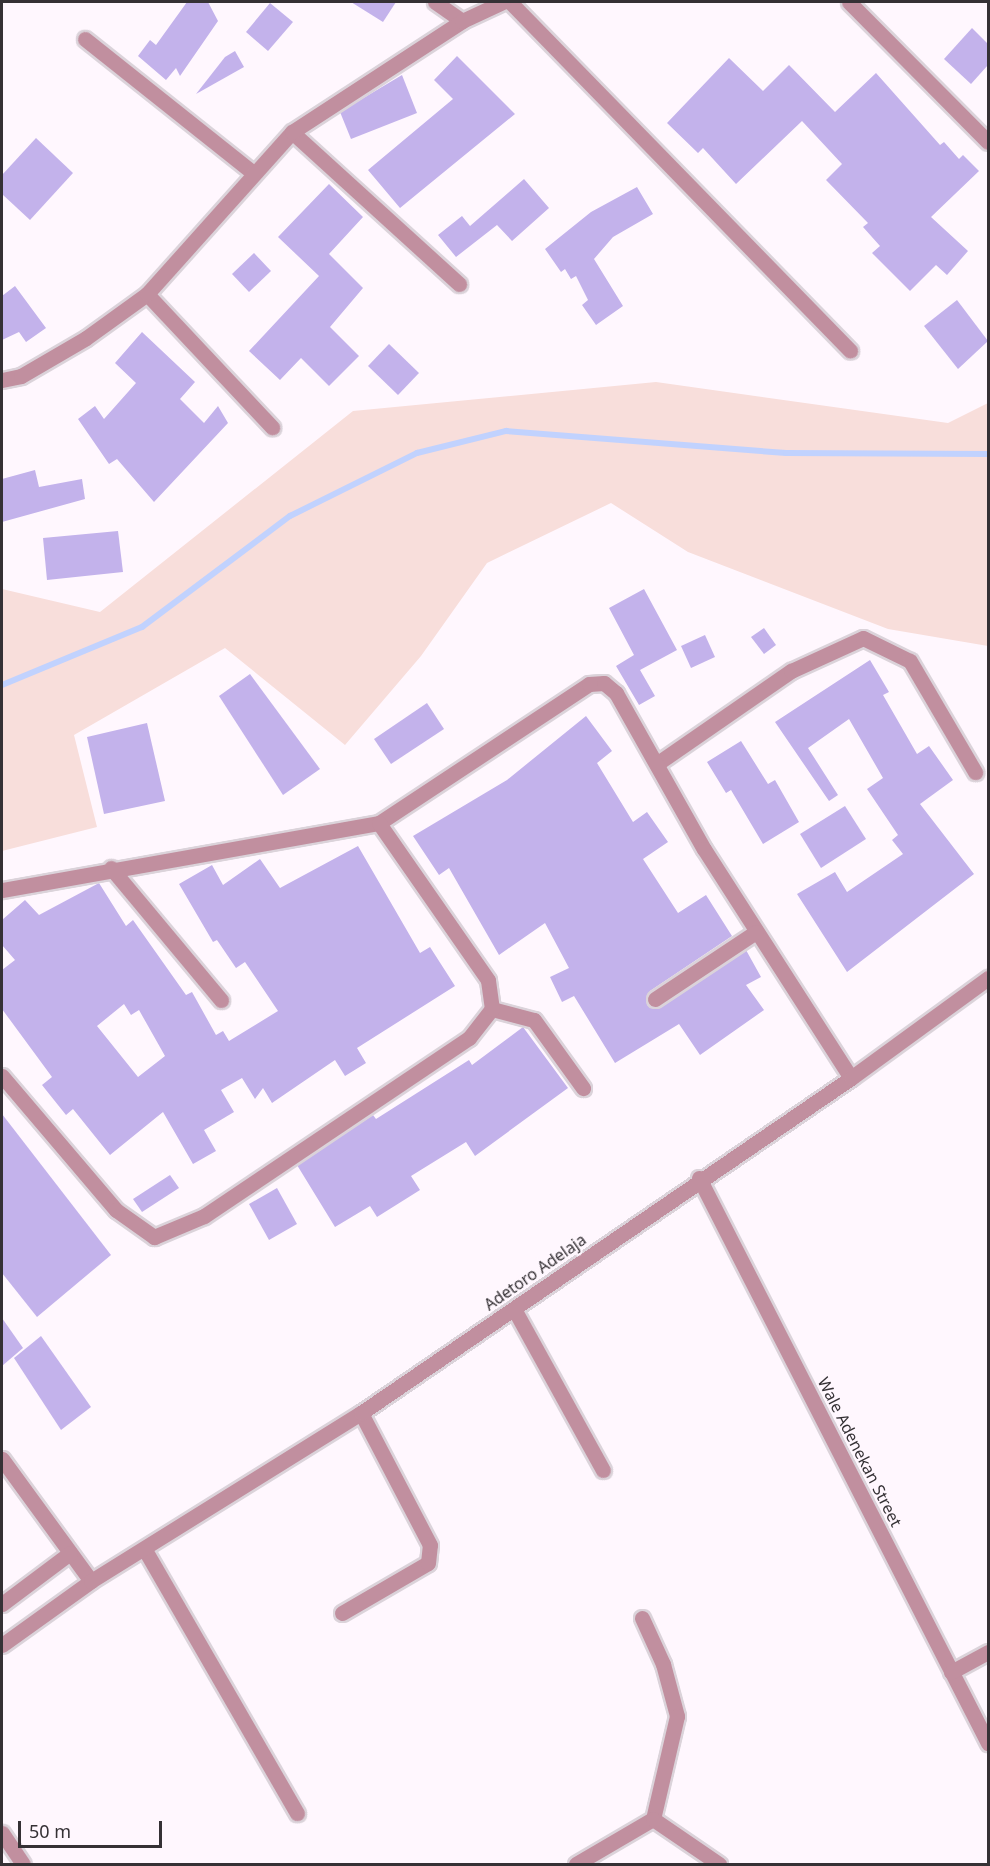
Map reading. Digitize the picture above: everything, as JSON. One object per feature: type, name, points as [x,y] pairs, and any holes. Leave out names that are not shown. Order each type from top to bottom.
[{"type":"street","points":[[435,2],[462,21]]},
{"type":"street","points":[[2,380],[21,376],[86,338],[147,294],[252,172],[292,132],[462,21],[504,2]]},
{"type":"street","points":[[510,2],[850,351]]},
{"type":"street","points":[[849,2],[988,142]]},
{"type":"street","points":[[85,39],[252,172]]},
{"type":"street","points":[[292,132],[459,284]]},
{"type":"street","points":[[147,294],[272,427]]},
{"type":"street","points":[[658,763],[791,671],[863,638],[910,661],[975,772]]},
{"type":"street","points":[[2,890],[111,868],[379,823],[450,781],[589,684],[604,683],[616,693],[756,932],[851,1078]]},
{"type":"street","points":[[2,1076],[116,1210],[154,1237],[204,1216],[469,1038],[492,1009],[488,980],[472,952],[379,823]]},
{"type":"street","points":[[111,868],[221,1000]]},
{"type":"street","points":[[655,999],[756,932]]},
{"type":"street","name":"Adetoro Adelaja","points":[[2,1645],[91,1581],[145,1550],[361,1413],[514,1309],[699,1178],[851,1078],[988,978]]},
{"type":"street","points":[[492,1009],[534,1020],[583,1088]]},
{"type":"street","name":"Wale Adenekan Street","points":[[699,1178],[988,1743]]},
{"type":"street","points":[[514,1309],[603,1470]]},
{"type":"street","points":[[342,1613],[428,1563],[430,1545],[361,1413]]},
{"type":"street","points":[[2,1459],[91,1581]]},
{"type":"street","points":[[145,1550],[297,1814]]},
{"type":"street","points":[[2,1604],[70,1553]]},
{"type":"street","points":[[576,1864],[653,1819],[677,1716],[663,1664],[642,1617]]},
{"type":"street","points":[[951,1672],[988,1652]]},
{"type":"street","points":[[653,1819],[719,1864]]},
{"type":"street","points":[[2,1833],[23,1864]]},
{"type":"shaded area","points":[[656,382],[948,423],[988,403],[988,646],[888,629],[688,552],[611,503],[487,563],[421,656],[345,745],[225,648],[74,735],[97,827],[2,851],[2,589],[100,612],[353,411]]},
{"type":"building","points":[[187,2],[208,2],[218,21],[180,76],[176,68],[166,80],[138,56],[150,40],[156,45]]},
{"type":"building","points":[[351,2],[396,2],[383,22]]},
{"type":"building","points":[[270,3],[293,22],[268,51],[246,32]]},
{"type":"building","points":[[972,28],[988,44],[988,65],[971,84],[944,59]]},
{"type":"building","points":[[235,51],[244,67],[196,94],[225,57]]},
{"type":"building","points":[[457,56],[515,114],[400,208],[368,170],[453,99],[434,80]]},
{"type":"building","points":[[729,58],[763,91],[789,65],[835,112],[876,73],[940,145],[944,142],[959,159],[963,155],[979,171],[931,217],[968,251],[947,275],[936,265],[910,291],[872,253],[880,246],[863,227],[868,223],[826,180],[842,164],[802,121],[736,184],[703,148],[698,153],[667,123]]},
{"type":"building","points":[[402,75],[417,113],[351,139],[340,112]]},
{"type":"building","points":[[36,138],[73,173],[30,220],[2,194],[2,175]]},
{"type":"building","points":[[524,179],[549,208],[512,241],[497,225],[456,257],[438,235],[462,216],[470,226]]},
{"type":"building","points":[[329,184],[363,217],[329,254],[363,288],[330,327],[359,356],[329,386],[301,358],[280,380],[249,351],[319,276],[278,237]]},
{"type":"building","points":[[637,187],[653,214],[613,237],[594,259],[623,306],[596,325],[582,305],[588,300],[576,276],[571,279],[565,269],[561,272],[545,249],[591,212]]},
{"type":"building","points":[[254,253],[271,271],[249,292],[232,274]]},
{"type":"building","points":[[15,286],[46,328],[26,342],[19,332],[2,340],[2,296]]},
{"type":"building","points":[[957,300],[988,341],[958,369],[924,326]]},
{"type":"building","points":[[142,332],[195,382],[180,399],[204,423],[218,406],[228,423],[154,502],[117,459],[109,464],[78,419],[95,406],[104,419],[136,383],[115,363]]},
{"type":"building","points":[[389,344],[419,373],[398,395],[368,366]]},
{"type":"building","points":[[35,470],[39,487],[82,479],[85,499],[2,522],[2,479]]},
{"type":"building","points":[[118,531],[123,572],[47,580],[43,538]]},
{"type":"building","points":[[644,589],[677,650],[640,670],[655,696],[639,705],[616,666],[634,655],[609,608]]},
{"type":"building","points":[[764,628],[776,645],[764,654],[751,637]]},
{"type":"building","points":[[705,635],[715,657],[691,668],[681,646]]},
{"type":"building","points":[[870,660],[889,692],[883,695],[917,754],[929,746],[953,780],[920,804],[974,874],[847,972],[797,894],[835,872],[847,892],[903,854],[892,840],[898,835],[867,789],[883,778],[849,719],[808,748],[838,795],[829,801],[775,722]]},
{"type":"building","points":[[250,674],[320,769],[283,795],[219,696]]},
{"type":"building","points":[[427,703],[444,729],[391,764],[374,739]]},
{"type":"building","points":[[586,716],[612,751],[597,763],[633,822],[647,812],[668,842],[643,859],[678,913],[706,895],[732,936],[650,991],[647,1005],[660,1007],[746,950],[761,977],[746,985],[764,1010],[700,1055],[679,1024],[615,1063],[574,996],[562,1002],[550,977],[569,968],[545,923],[499,955],[449,868],[439,875],[413,836],[507,780]]},
{"type":"building","points":[[147,723],[165,801],[104,814],[87,737]]},
{"type":"building","points":[[741,741],[768,784],[775,780],[799,822],[763,844],[731,790],[726,793],[707,762]]},
{"type":"building","points":[[845,806],[866,839],[821,868],[800,834]]},
{"type":"building","points":[[358,846],[420,953],[430,947],[455,986],[357,1048],[366,1063],[345,1076],[335,1060],[272,1103],[263,1088],[255,1099],[242,1078],[221,1090],[234,1112],[204,1130],[216,1151],[193,1164],[163,1112],[110,1155],[73,1109],[66,1115],[42,1085],[52,1077],[2,1009],[2,970],[15,960],[2,945],[2,920],[25,900],[39,915],[99,883],[126,926],[133,920],[186,995],[192,992],[216,1035],[223,1031],[229,1041],[278,1011],[245,962],[236,968],[217,940],[213,942],[179,884],[212,865],[223,885],[260,859],[280,888]],"holes":[[[124,1004],[131,1015],[139,1010],[165,1056],[138,1077],[97,1026]]]},
{"type":"building","points":[[523,1027],[568,1088],[475,1156],[466,1142],[411,1176],[420,1190],[377,1217],[370,1206],[335,1227],[297,1165],[373,1115],[376,1119],[469,1060],[472,1065]]},
{"type":"building","points":[[2,1114],[111,1255],[37,1317],[2,1273]]},
{"type":"building","points":[[170,1175],[179,1188],[142,1212],[133,1199]]},
{"type":"building","points":[[277,1188],[297,1224],[269,1240],[249,1204]]},
{"type":"building","points":[[2,1318],[23,1348],[2,1366]]},
{"type":"building","points":[[41,1336],[91,1407],[61,1430],[14,1358]]},
{"type":"waterway","points":[[2,685],[142,627],[290,516],[417,453],[506,431],[786,453],[988,454]]}]
